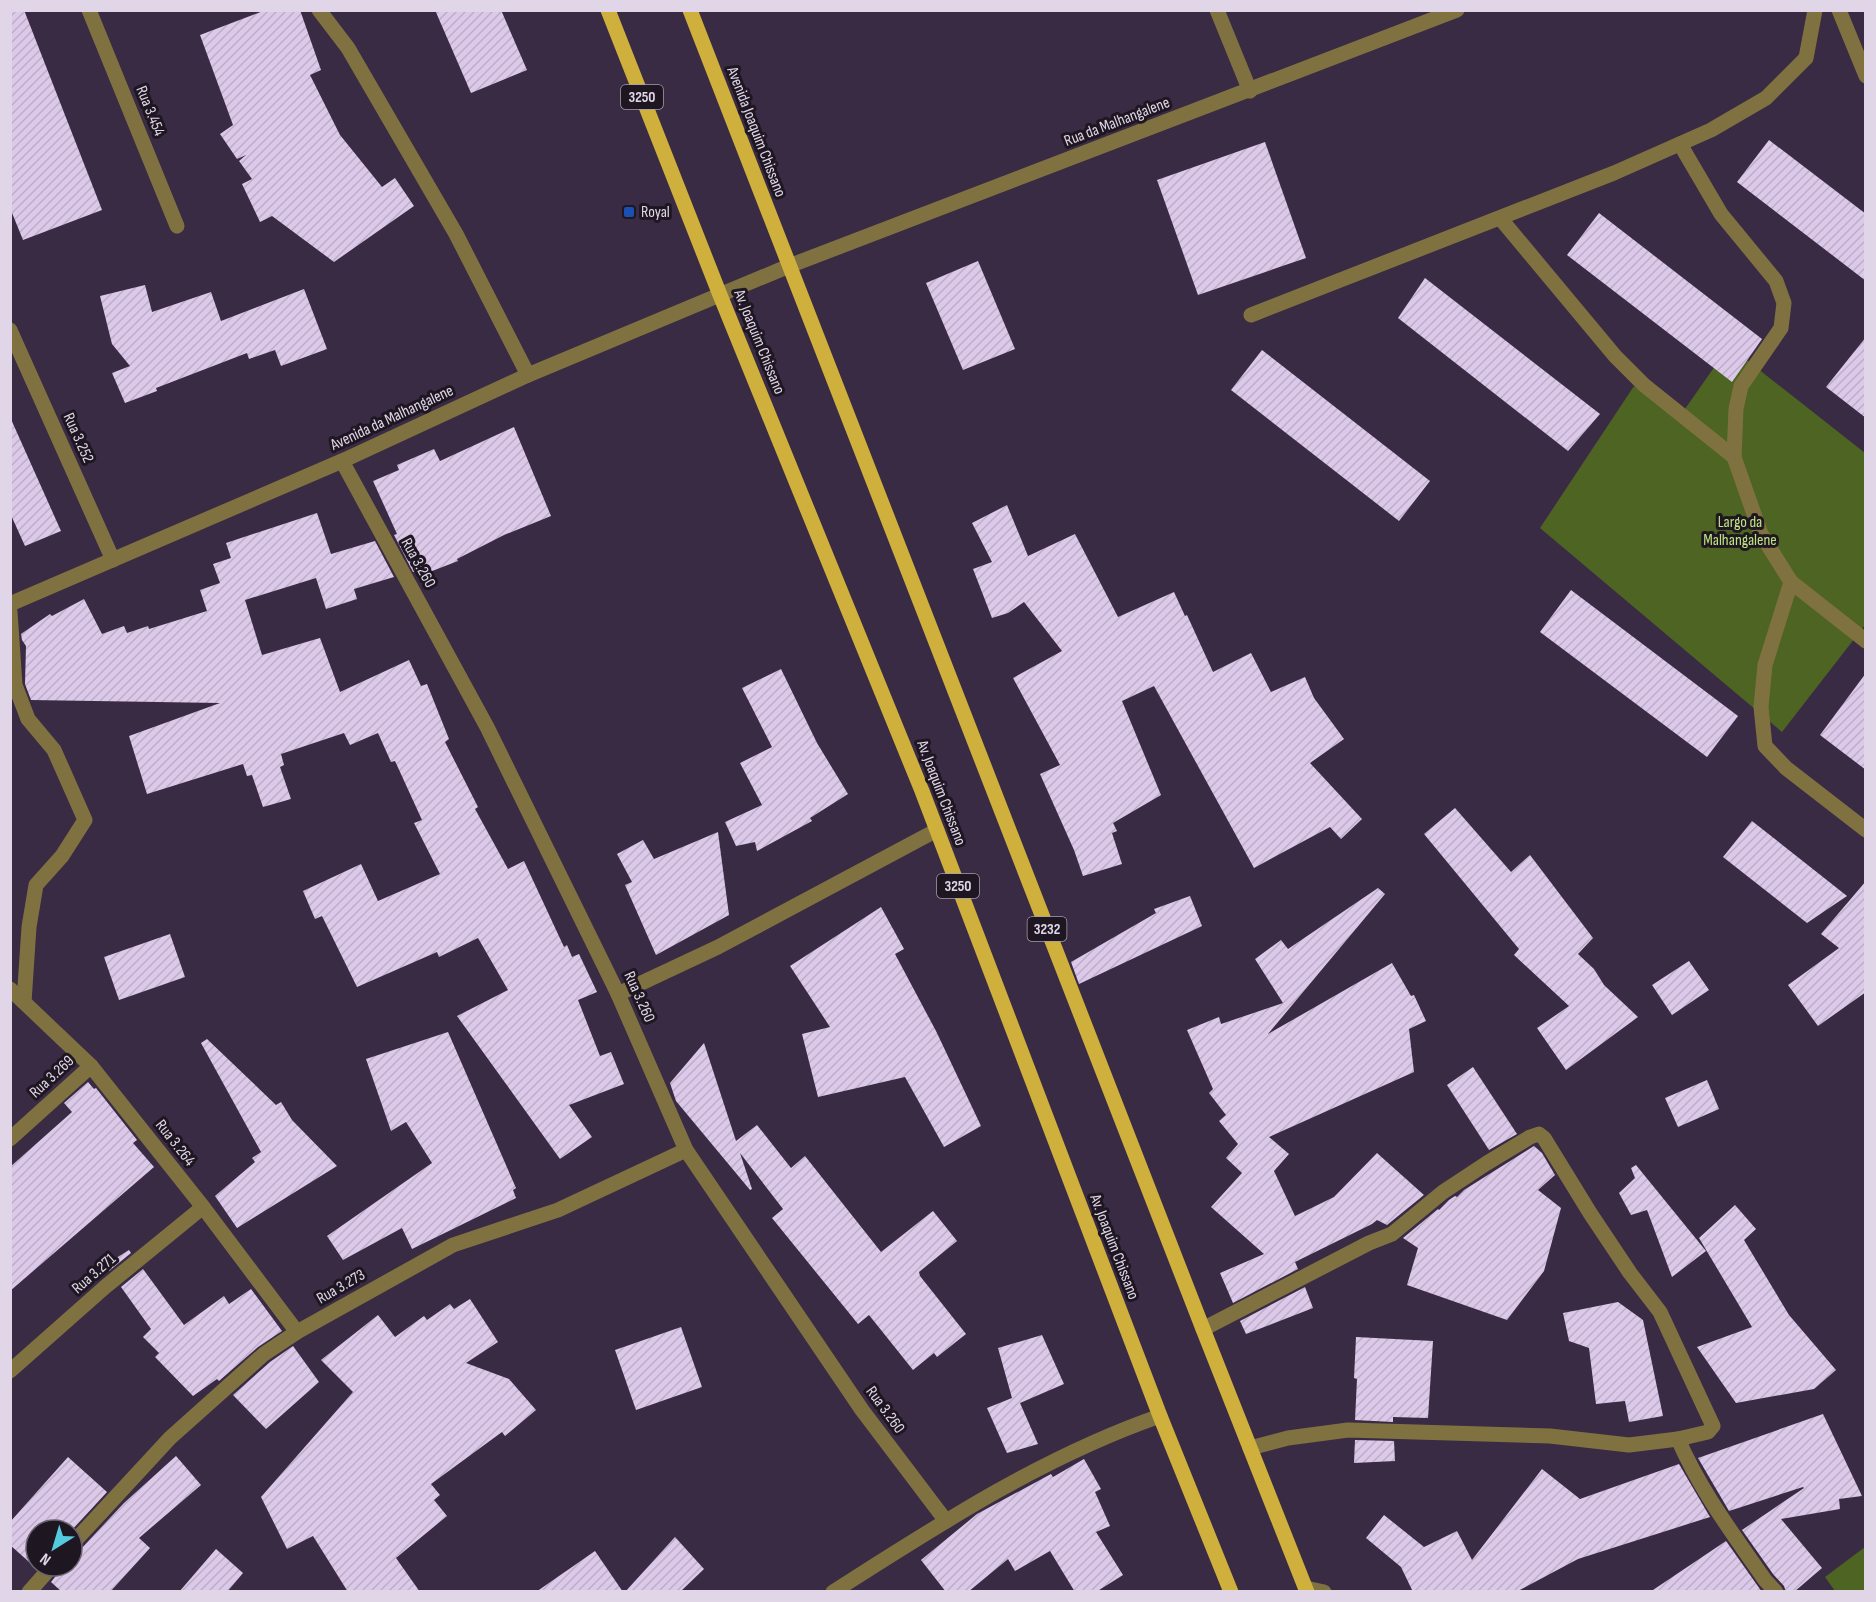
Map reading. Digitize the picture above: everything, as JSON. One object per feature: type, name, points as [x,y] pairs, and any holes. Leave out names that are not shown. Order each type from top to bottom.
[{"type":"main road","name":"Av. Joaquim Chissano","points":[[608,10],[720,295],[937,830],[1160,1416],[1231,1592]]},
{"type":"main road","name":"Avenida Joaquim Chissano","points":[[690,10],[789,266]]},
{"type":"main road","name":"3232","points":[[789,266],[1307,1590]]},
{"type":"street","name":"Rua 3.454","points":[[89,10],[177,226]]},
{"type":"street","points":[[319,10],[348,48],[456,234],[528,375]]},
{"type":"street","points":[[1217,10],[1250,91]]},
{"type":"street","name":"Rua da Malhangalene","points":[[789,266],[1457,10]]},
{"type":"street","points":[[1251,315],[1614,173],[1711,130],[1766,98],[1806,58],[1815,10]]},
{"type":"street","points":[[1839,10],[1866,76]]},
{"type":"street","points":[[1680,144],[1721,214],[1776,281],[1784,303],[1781,328],[1741,386],[1736,409],[1734,457],[1761,534],[1791,582],[1866,641]]},
{"type":"street","points":[[1500,218],[1615,356],[1644,385],[1734,457]]},
{"type":"street","name":"Avenida da Malhangalene","points":[[10,604],[342,461],[528,375],[789,266]]},
{"type":"street","name":"Rua 3.252","points":[[10,330],[113,560]]},
{"type":"street","name":"Rua 3.260","points":[[342,461],[487,727],[618,994],[686,1150],[862,1410],[946,1521]]},
{"type":"street","points":[[1791,582],[1765,664],[1761,707],[1765,746],[1786,768],[1866,830]]},
{"type":"street","points":[[10,612],[15,685],[28,719],[54,750],[85,820],[62,856],[36,885],[29,927],[24,1002]]},
{"type":"street","points":[[618,994],[718,947],[937,830]]},
{"type":"street","name":"Rua 3.264","points":[[10,989],[91,1066],[203,1207],[297,1332]]},
{"type":"street","name":"Rua 3.269","points":[[10,1139],[91,1066]]},
{"type":"street","points":[[1203,1329],[1370,1243],[1392,1234],[1443,1192],[1530,1137],[1539,1134],[1544,1138],[1630,1273],[1660,1312],[1713,1426],[1708,1432],[1678,1439],[1629,1445],[1550,1436],[1348,1430],[1288,1438],[1250,1448]]},
{"type":"street","name":"Rua 3.273","points":[[84,1532],[170,1438],[264,1354],[297,1332],[453,1245],[558,1210],[686,1150]]},
{"type":"street","name":"Rua 3.271","points":[[10,1371],[105,1287],[203,1207]]},
{"type":"street","points":[[833,1592],[991,1493],[1127,1427],[1160,1416]]},
{"type":"street","points":[[1678,1439],[1704,1492],[1765,1580],[1776,1592]]},
{"type":"street","points":[[29,1592],[41,1578]]},
{"type":"street","points":[[1307,1590],[1324,1592]]},
{"type":"green space","name":"Largo da Malhangalene","points":[[1729,346],[1865,453],[1865,625],[1782,732],[1540,528],[1634,386],[1678,419]]},
{"type":"green space","points":[[1865,1547],[1865,1591],[1835,1591],[1825,1577]]},
{"type":"building","points":[[10,10],[24,10],[102,210],[23,240],[10,208]]},
{"type":"building","points":[[266,10],[300,10],[321,70],[310,75],[340,135],[382,187],[395,178],[414,206],[334,262],[272,216],[260,222],[242,184],[252,179],[239,161],[246,155],[237,159],[220,134],[233,125],[200,35]]},
{"type":"building","points":[[435,10],[501,10],[527,70],[471,93]]},
{"type":"building","points":[[1769,140],[1866,214],[1866,281],[1737,182]]},
{"type":"building","points":[[1265,142],[1306,258],[1198,295],[1157,180]]},
{"type":"building","points":[[1599,213],[1762,339],[1732,382],[1567,255]]},
{"type":"building","points":[[978,261],[1015,349],[963,370],[926,283]]},
{"type":"building","points":[[1425,278],[1600,414],[1568,451],[1398,318]]},
{"type":"building","points":[[145,285],[152,312],[211,292],[221,321],[304,289],[327,349],[281,366],[275,350],[249,359],[247,353],[156,388],[157,391],[125,403],[112,373],[130,366],[112,344],[100,296]]},
{"type":"building","points":[[1866,337],[1866,418],[1826,387]]},
{"type":"building","points":[[1262,350],[1430,481],[1399,521],[1231,390]]},
{"type":"building","points":[[10,417],[61,531],[25,546],[10,513]]},
{"type":"building","points":[[514,427],[551,516],[504,535],[457,559],[458,561],[427,573],[425,568],[413,572],[394,535],[397,534],[373,481],[399,470],[397,465],[434,449],[440,461]]},
{"type":"building","points":[[1007,505],[1028,556],[1075,534],[1118,617],[1174,592],[1213,672],[1251,653],[1271,692],[1305,677],[1314,698],[1344,739],[1310,763],[1362,819],[1341,839],[1330,827],[1254,868],[1154,686],[1122,701],[1161,795],[1113,823],[1117,831],[1112,833],[1122,864],[1083,876],[1074,850],[1040,774],[1060,765],[1013,678],[1062,651],[1024,602],[1008,613],[992,618],[973,569],[992,562],[972,523]]},
{"type":"building","points":[[317,513],[331,554],[375,541],[394,577],[354,589],[357,599],[326,609],[316,578],[245,600],[262,655],[320,638],[340,692],[409,660],[421,686],[427,684],[449,739],[445,742],[478,807],[475,809],[508,869],[524,861],[564,947],[567,945],[572,957],[579,954],[597,992],[578,1000],[600,1056],[611,1052],[624,1084],[569,1105],[592,1137],[560,1159],[457,1016],[508,990],[478,938],[439,957],[437,952],[357,987],[322,916],[315,919],[303,891],[361,864],[378,901],[440,874],[414,823],[422,820],[395,761],[391,762],[378,733],[350,745],[344,733],[281,754],[284,765],[280,767],[291,799],[263,807],[252,775],[247,776],[243,764],[147,794],[129,736],[220,703],[31,700],[25,684],[26,646],[21,634],[50,614],[52,616],[84,599],[102,634],[124,626],[127,633],[148,626],[149,629],[207,611],[200,590],[220,583],[213,564],[231,558],[226,543]]},
{"type":"building","points":[[1571,590],[1738,716],[1707,757],[1540,632]]},
{"type":"building","points":[[781,669],[817,743],[848,794],[810,818],[812,821],[757,851],[755,842],[736,846],[725,822],[762,805],[740,763],[772,747],[742,688]]},
{"type":"building","points":[[1866,673],[1866,770],[1820,735]]},
{"type":"building","points":[[1455,808],[1511,872],[1530,855],[1593,938],[1578,954],[1594,969],[1604,985],[1638,1017],[1566,1070],[1537,1028],[1569,1006],[1514,955],[1519,949],[1424,834]]},
{"type":"building","points":[[1752,821],[1847,896],[1807,923],[1723,857]]},
{"type":"building","points":[[718,832],[729,915],[656,955],[625,885],[632,882],[617,854],[643,840],[654,859]]},
{"type":"building","points":[[1866,881],[1866,992],[1818,1026],[1788,985],[1839,948],[1821,934]]},
{"type":"building","points":[[1378,888],[1385,894],[1268,1034],[1392,963],[1411,996],[1414,995],[1426,1021],[1409,1029],[1414,1072],[1269,1137],[1289,1154],[1274,1171],[1295,1216],[1334,1197],[1377,1153],[1424,1195],[1387,1225],[1377,1220],[1295,1262],[1298,1269],[1233,1303],[1220,1273],[1264,1254],[1211,1207],[1242,1173],[1226,1158],[1238,1144],[1219,1121],[1226,1115],[1209,1093],[1213,1089],[1187,1030],[1219,1017],[1221,1024],[1283,1003],[1255,959],[1281,940],[1288,949]]},
{"type":"building","points":[[1190,896],[1202,926],[1079,984],[1071,962],[1156,913],[1154,909]]},
{"type":"building","points":[[881,907],[904,949],[895,954],[936,1031],[981,1126],[944,1147],[905,1077],[818,1097],[802,1034],[830,1027],[790,966]]},
{"type":"building","points":[[170,934],[185,977],[119,1000],[104,957]]},
{"type":"building","points":[[1689,961],[1709,990],[1672,1015],[1652,985]]},
{"type":"building","points":[[448,1032],[516,1188],[513,1190],[516,1198],[412,1249],[402,1228],[343,1260],[327,1236],[432,1163],[406,1122],[391,1131],[366,1059]]},
{"type":"building","points":[[207,1039],[276,1105],[281,1102],[292,1120],[337,1166],[237,1228],[215,1196],[255,1162],[252,1158],[261,1152],[201,1043]]},
{"type":"building","points":[[704,1043],[736,1141],[757,1125],[791,1168],[805,1156],[881,1252],[933,1211],[957,1241],[919,1272],[920,1276],[966,1334],[937,1357],[934,1353],[913,1370],[869,1315],[858,1324],[772,1218],[783,1209],[740,1153],[752,1189],[750,1190],[676,1101],[670,1083]]},
{"type":"building","points":[[1473,1067],[1517,1134],[1489,1150],[1447,1085]]},
{"type":"building","points":[[1707,1080],[1719,1109],[1678,1127],[1665,1098]]},
{"type":"building","points":[[88,1082],[94,1089],[96,1088],[137,1140],[133,1143],[154,1167],[10,1291],[10,1167],[72,1112],[64,1103]]},
{"type":"building","points":[[1534,1146],[1542,1153],[1555,1175],[1538,1190],[1561,1208],[1544,1271],[1507,1320],[1407,1285],[1418,1248],[1403,1238],[1449,1200]]},
{"type":"building","points":[[1636,1165],[1706,1251],[1672,1277],[1647,1210],[1631,1215],[1619,1193],[1635,1178],[1631,1168]]},
{"type":"building","points":[[1735,1205],[1756,1229],[1744,1240],[1789,1315],[1836,1370],[1814,1389],[1736,1403],[1697,1347],[1752,1327],[1699,1238]]},
{"type":"building","points":[[129,1250],[131,1253],[109,1271],[105,1265]]},
{"type":"building","points":[[143,1269],[184,1325],[224,1296],[229,1304],[251,1289],[282,1331],[258,1347],[219,1381],[217,1379],[193,1396],[155,1357],[159,1353],[143,1337],[151,1329],[121,1287]]},
{"type":"building","points":[[1305,1287],[1313,1308],[1246,1334],[1240,1321]]},
{"type":"building","points":[[470,1299],[498,1342],[466,1363],[509,1379],[536,1410],[505,1436],[502,1432],[431,1484],[440,1495],[434,1500],[447,1516],[396,1558],[420,1592],[348,1592],[313,1536],[287,1549],[261,1497],[353,1392],[321,1360],[378,1315],[395,1337],[424,1316],[427,1320],[450,1304],[454,1309]]},
{"type":"building","points":[[1618,1302],[1643,1320],[1663,1416],[1629,1422],[1625,1401],[1596,1404],[1589,1348],[1569,1341],[1563,1313]]},
{"type":"building","points":[[681,1327],[702,1387],[636,1410],[615,1350]]},
{"type":"building","points":[[1042,1335],[1064,1384],[1020,1403],[1038,1444],[1007,1453],[987,1408],[1012,1398],[998,1348]]},
{"type":"building","points":[[1356,1337],[1433,1341],[1428,1418],[1393,1417],[1393,1422],[1355,1420]]},
{"type":"building","points":[[293,1346],[319,1382],[266,1429],[233,1395],[270,1362]]},
{"type":"building","points":[[1823,1414],[1862,1496],[1839,1499],[1840,1509],[1781,1519],[1822,1568],[1794,1592],[1786,1592],[1784,1586],[1742,1530],[1804,1488],[1729,1511],[1698,1458]]},
{"type":"building","points":[[1355,1440],[1394,1441],[1395,1461],[1354,1463]]},
{"type":"building","points":[[176,1456],[201,1485],[139,1538],[150,1548],[110,1592],[62,1592],[51,1582],[54,1578],[84,1578],[84,1546],[124,1503]]},
{"type":"building","points":[[68,1457],[107,1492],[83,1518],[24,1518],[24,1557],[10,1545],[10,1522]]},
{"type":"building","points":[[1084,1459],[1101,1489],[1095,1492],[1110,1526],[1096,1532],[1123,1575],[1096,1592],[1075,1592],[1050,1551],[1015,1571],[1008,1559],[968,1592],[946,1592],[921,1560],[977,1514],[1051,1474],[1053,1477]]},
{"type":"building","points":[[1679,1464],[1710,1517],[1578,1559],[1516,1592],[1413,1592],[1401,1567],[1366,1538],[1384,1515],[1424,1547],[1457,1531],[1472,1560],[1542,1469],[1580,1499]]},
{"type":"building","points":[[675,1537],[704,1569],[680,1592],[625,1592]]},
{"type":"building","points":[[1726,1541],[1762,1592],[1650,1592]]},
{"type":"building","points":[[216,1549],[243,1573],[227,1592],[179,1592]]},
{"type":"building","points":[[595,1551],[623,1592],[536,1592]]},
{"type":"place","name":"Royal","points":[[629,212]]}]
